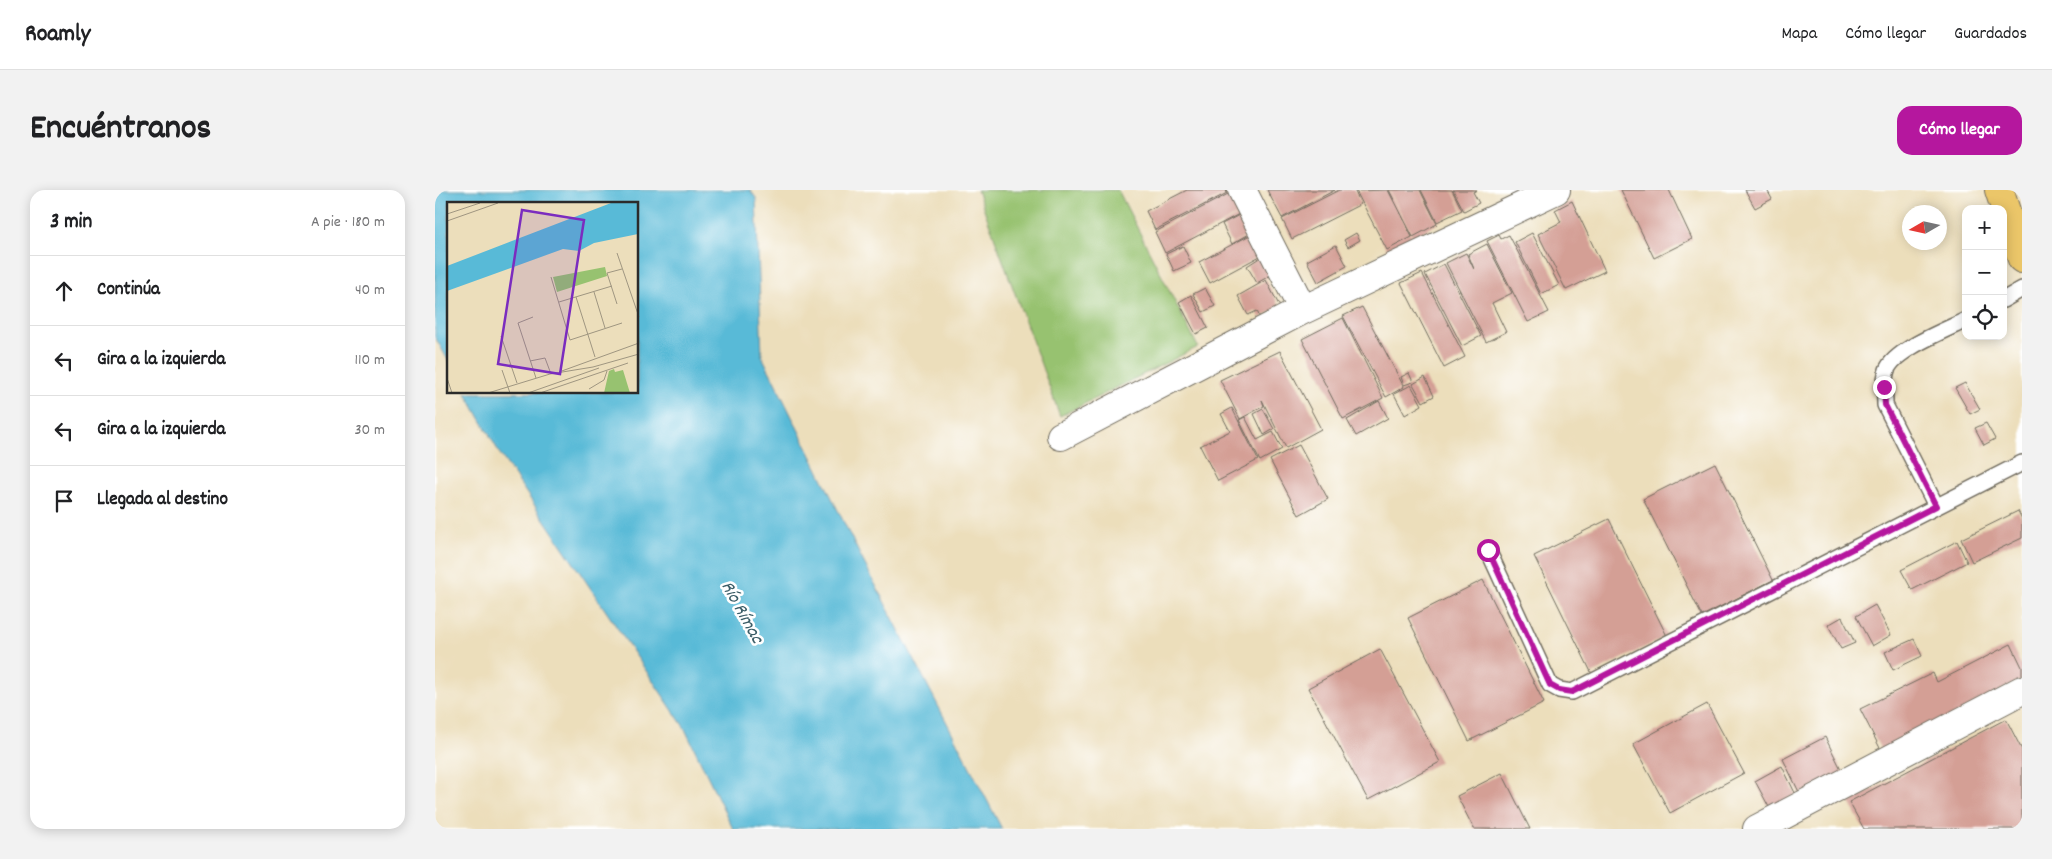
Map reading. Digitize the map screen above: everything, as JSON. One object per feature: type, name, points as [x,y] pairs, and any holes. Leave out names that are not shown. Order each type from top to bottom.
[{"type":"highway","points":[[1995,194],[2022,259]]},
{"type":"street","points":[[1242,190],[1303,310]]},
{"type":"street","points":[[1061,436],[1303,310],[1556,190]]},
{"type":"street","points":[[1757,829],[2022,690]]},
{"type":"lane","points":[[2007,298],[2022,289]]},
{"type":"lane","points":[[1936,506],[1885,405],[1884,387],[1887,369],[1898,355],[1962,322]]},
{"type":"lane","points":[[1488,550],[1550,685],[1559,690],[1572,692],[2022,462]]},
{"type":"green space","points":[[977,190],[1118,190],[1198,347],[1060,416]]},
{"type":"water","name":"Río Rímac","points":[[435,190],[750,190],[756,198],[762,356],[860,555],[1002,829],[733,829],[684,727],[500,454],[467,394],[639,394],[639,202],[447,202],[447,358],[435,337]]},
{"type":"building","points":[[1187,190],[1226,190],[1227,193],[1155,230],[1146,211]]},
{"type":"building","points":[[1267,190],[1335,190],[1282,218]]},
{"type":"building","points":[[1339,190],[1354,190],[1361,204],[1292,239],[1282,219]]},
{"type":"building","points":[[1388,190],[1412,237],[1387,250],[1356,191]]},
{"type":"building","points":[[1389,190],[1420,190],[1437,224],[1413,237]]},
{"type":"building","points":[[1421,190],[1452,190],[1462,210],[1437,222]]},
{"type":"building","points":[[1453,190],[1477,190],[1473,192],[1479,203],[1464,211]]},
{"type":"building","points":[[1621,190],[1669,190],[1692,239],[1654,258]]},
{"type":"building","points":[[1745,190],[1767,190],[1772,199],[1755,208]]},
{"type":"building","points":[[1230,193],[1241,213],[1165,253],[1155,232]]},
{"type":"building","points":[[1572,201],[1605,271],[1566,290],[1538,234],[1561,222],[1555,210]]},
{"type":"building","points":[[1241,214],[1251,233],[1232,244],[1222,224]]},
{"type":"building","points":[[1356,233],[1360,240],[1348,247],[1344,240]]},
{"type":"building","points":[[1532,233],[1559,285],[1541,294],[1515,242]]},
{"type":"building","points":[[1252,234],[1262,255],[1210,283],[1199,262]]},
{"type":"building","points":[[1499,235],[1501,239],[1509,235],[1549,312],[1528,322],[1487,241]]},
{"type":"building","points":[[1487,244],[1512,293],[1492,303],[1506,332],[1486,342],[1446,263],[1466,253],[1474,269],[1468,254]]},
{"type":"building","points":[[1336,245],[1347,266],[1318,282],[1307,261]]},
{"type":"building","points":[[1183,246],[1191,263],[1174,271],[1166,254]]},
{"type":"building","points":[[1261,257],[1271,275],[1257,283],[1247,266]]},
{"type":"building","points":[[1444,264],[1481,336],[1462,346],[1425,274]]},
{"type":"building","points":[[1422,273],[1465,357],[1444,368],[1401,283]]},
{"type":"building","points":[[1266,280],[1280,307],[1260,318],[1257,311],[1248,315],[1238,296]]},
{"type":"building","points":[[1205,288],[1215,306],[1203,312],[1193,294]]},
{"type":"building","points":[[1191,295],[1208,328],[1196,334],[1179,302]]},
{"type":"building","points":[[1362,307],[1404,387],[1386,397],[1343,316]]},
{"type":"building","points":[[1343,318],[1383,398],[1343,419],[1302,339]]},
{"type":"building","points":[[1280,351],[1321,429],[1286,448],[1262,400],[1264,406],[1240,419],[1220,380]]},
{"type":"building","points":[[1409,373],[1413,382],[1404,385],[1401,377]]},
{"type":"building","points":[[1425,377],[1434,396],[1423,402],[1413,384]]},
{"type":"building","points":[[1965,383],[1980,409],[1970,414],[1955,388]]},
{"type":"building","points":[[1411,385],[1422,405],[1405,415],[1394,394]]},
{"type":"building","points":[[1379,401],[1388,418],[1356,436],[1347,420]]},
{"type":"building","points":[[1232,408],[1258,460],[1218,481],[1200,446],[1230,431],[1221,414]]},
{"type":"building","points":[[1263,409],[1274,429],[1264,435],[1254,414]]},
{"type":"building","points":[[1245,417],[1257,440],[1273,432],[1282,449],[1260,461],[1239,420]]},
{"type":"building","points":[[1986,423],[1995,439],[1984,445],[1975,428]]},
{"type":"building","points":[[1299,445],[1328,499],[1299,515],[1270,460]]},
{"type":"building","points":[[1715,463],[1773,580],[1702,616],[1643,499]]},
{"type":"building","points":[[2018,511],[2022,519],[2022,538],[1972,562],[1961,539]]},
{"type":"building","points":[[1609,519],[1667,636],[1592,674],[1534,556]]},
{"type":"building","points":[[1957,541],[1967,562],[1912,590],[1901,570]]},
{"type":"building","points":[[1483,580],[1544,703],[1469,741],[1408,618]]},
{"type":"building","points":[[1875,605],[1891,635],[1872,646],[1856,616]]},
{"type":"building","points":[[1842,617],[1855,643],[1841,649],[1828,625]]},
{"type":"building","points":[[1914,639],[1922,656],[1893,670],[1885,652]]},
{"type":"building","points":[[2011,644],[2022,667],[2022,680],[1882,752],[1860,709],[1933,673],[1937,682]]},
{"type":"building","points":[[1380,649],[1440,762],[1368,800],[1308,688]]},
{"type":"building","points":[[1707,704],[1744,773],[1670,813],[1633,744]]},
{"type":"building","points":[[2006,719],[2022,750],[2022,829],[1864,829],[1849,802]]},
{"type":"building","points":[[1825,737],[1843,773],[1800,794],[1783,759]]},
{"type":"building","points":[[1782,766],[1796,795],[1770,809],[1755,781]]},
{"type":"building","points":[[1502,773],[1530,829],[1474,829],[1457,796]]},
{"type":"route","points":[[1488,550],[1550,685],[1559,690],[1572,692],[1936,506],[1885,405],[1884,387]]}]
